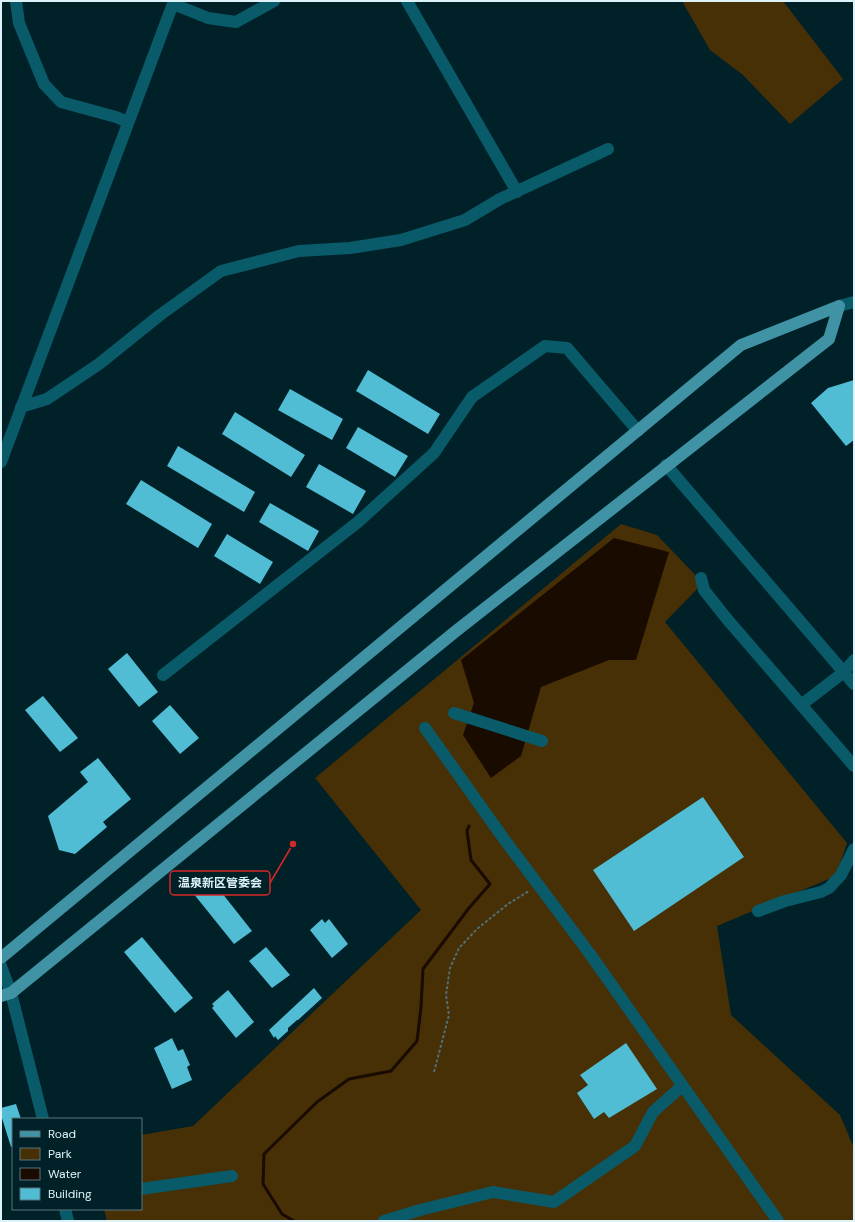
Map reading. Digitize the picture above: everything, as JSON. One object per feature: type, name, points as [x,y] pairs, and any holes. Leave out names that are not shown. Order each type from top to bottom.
[{"type":"main road","points":[[1,958],[742,345],[839,306]]},
{"type":"main road","points":[[6,995],[456,631],[828,339],[839,306]]},
{"type":"street","points":[[16,1],[19,23],[44,84],[61,102],[116,117],[128,122]]},
{"type":"street","points":[[1,462],[174,2],[208,18],[236,22],[274,1]]},
{"type":"street","points":[[406,1],[516,192]]},
{"type":"street","points":[[21,407],[48,399],[99,364],[160,315],[221,271],[299,252],[350,248],[401,240],[465,220],[500,199],[608,149]]},
{"type":"street","points":[[839,306],[854,302]]},
{"type":"street","points":[[162,675],[358,522],[434,453],[472,398],[545,346],[567,348],[638,431]]},
{"type":"street","points":[[666,465],[854,684]]},
{"type":"street","points":[[701,578],[704,590],[854,766]]},
{"type":"street","points":[[801,705],[844,672],[854,660]]},
{"type":"street","points":[[454,713],[542,741]]},
{"type":"street","points":[[425,728],[590,954],[778,1221]]},
{"type":"street","points":[[758,911],[785,901],[821,892],[829,888],[841,875],[854,848]]},
{"type":"street","points":[[1,966],[6,995],[43,1118]]},
{"type":"street","points":[[384,1221],[420,1210],[493,1192],[554,1202],[635,1146],[653,1112],[682,1086]]},
{"type":"street","points":[[142,1189],[232,1176]]},
{"type":"street","points":[[65,1210],[68,1221]]},
{"type":"path","points":[[434,1072],[449,1015],[446,995],[450,968],[459,948],[477,928],[508,904],[539,886]]},
{"type":"green space","points":[[682,1],[783,1],[843,79],[790,124],[743,75],[710,50]]},
{"type":"green space","points":[[621,524],[657,535],[703,583],[665,622],[847,843],[836,876],[717,926],[731,1015],[840,1115],[854,1148],[854,1221],[107,1221],[104,1210],[142,1210],[142,1135],[193,1126],[421,910],[315,778]]},
{"type":"water","points":[[614,538],[669,552],[636,660],[609,660],[541,687],[521,756],[491,778],[463,735],[474,703],[461,660]]},
{"type":"building","points":[[368,370],[440,414],[428,434],[356,391]]},
{"type":"building","points":[[854,380],[854,440],[846,446],[811,403],[828,388]]},
{"type":"building","points":[[290,389],[343,419],[332,440],[278,410]]},
{"type":"building","points":[[235,412],[305,455],[291,477],[222,434]]},
{"type":"building","points":[[358,427],[408,456],[395,477],[346,448]]},
{"type":"building","points":[[178,446],[255,492],[244,512],[167,466]]},
{"type":"building","points":[[319,464],[366,491],[353,514],[306,487]]},
{"type":"building","points":[[141,480],[212,524],[198,548],[126,504]]},
{"type":"building","points":[[270,503],[319,531],[308,551],[259,522]]},
{"type":"building","points":[[227,534],[273,562],[260,584],[214,556]]},
{"type":"building","points":[[127,653],[158,692],[139,707],[108,669]]},
{"type":"building","points":[[43,696],[78,738],[60,752],[25,710]]},
{"type":"building","points":[[170,705],[199,738],[180,754],[152,721]]},
{"type":"building","points":[[98,758],[131,799],[103,822],[107,827],[75,854],[59,850],[48,816],[88,782],[80,772]]},
{"type":"building","points":[[703,797],[744,857],[634,931],[593,870]]},
{"type":"building","points":[[207,874],[252,931],[234,944],[189,888]]},
{"type":"building","points":[[322,919],[325,923],[329,919],[348,944],[332,958],[310,930]]},
{"type":"building","points":[[142,937],[193,998],[175,1013],[124,952]]},
{"type":"building","points":[[266,947],[290,975],[272,988],[249,961]]},
{"type":"building","points":[[314,988],[322,998],[288,1028],[288,1031],[278,1040],[275,1036],[274,1038],[269,1030]]},
{"type":"building","points":[[228,990],[254,1022],[236,1038],[212,1008],[214,1006],[212,1004]]},
{"type":"building","points":[[172,1038],[178,1051],[183,1049],[190,1065],[187,1067],[192,1080],[172,1089],[154,1048]]},
{"type":"building","points":[[626,1043],[657,1089],[609,1118],[604,1112],[594,1119],[577,1093],[588,1085],[580,1075]]},
{"type":"building","points":[[16,1104],[21,1118],[12,1118],[12,1147],[1,1115],[1,1108]]},
{"type":"waterway","points":[[294,1221],[282,1214],[263,1184],[264,1154],[317,1102],[349,1079],[391,1071],[417,1041],[423,969],[469,908],[490,884],[471,860],[467,831],[469,826]]},
{"type":"place","name":"温泉新区管委会","points":[[293,844]]}]
